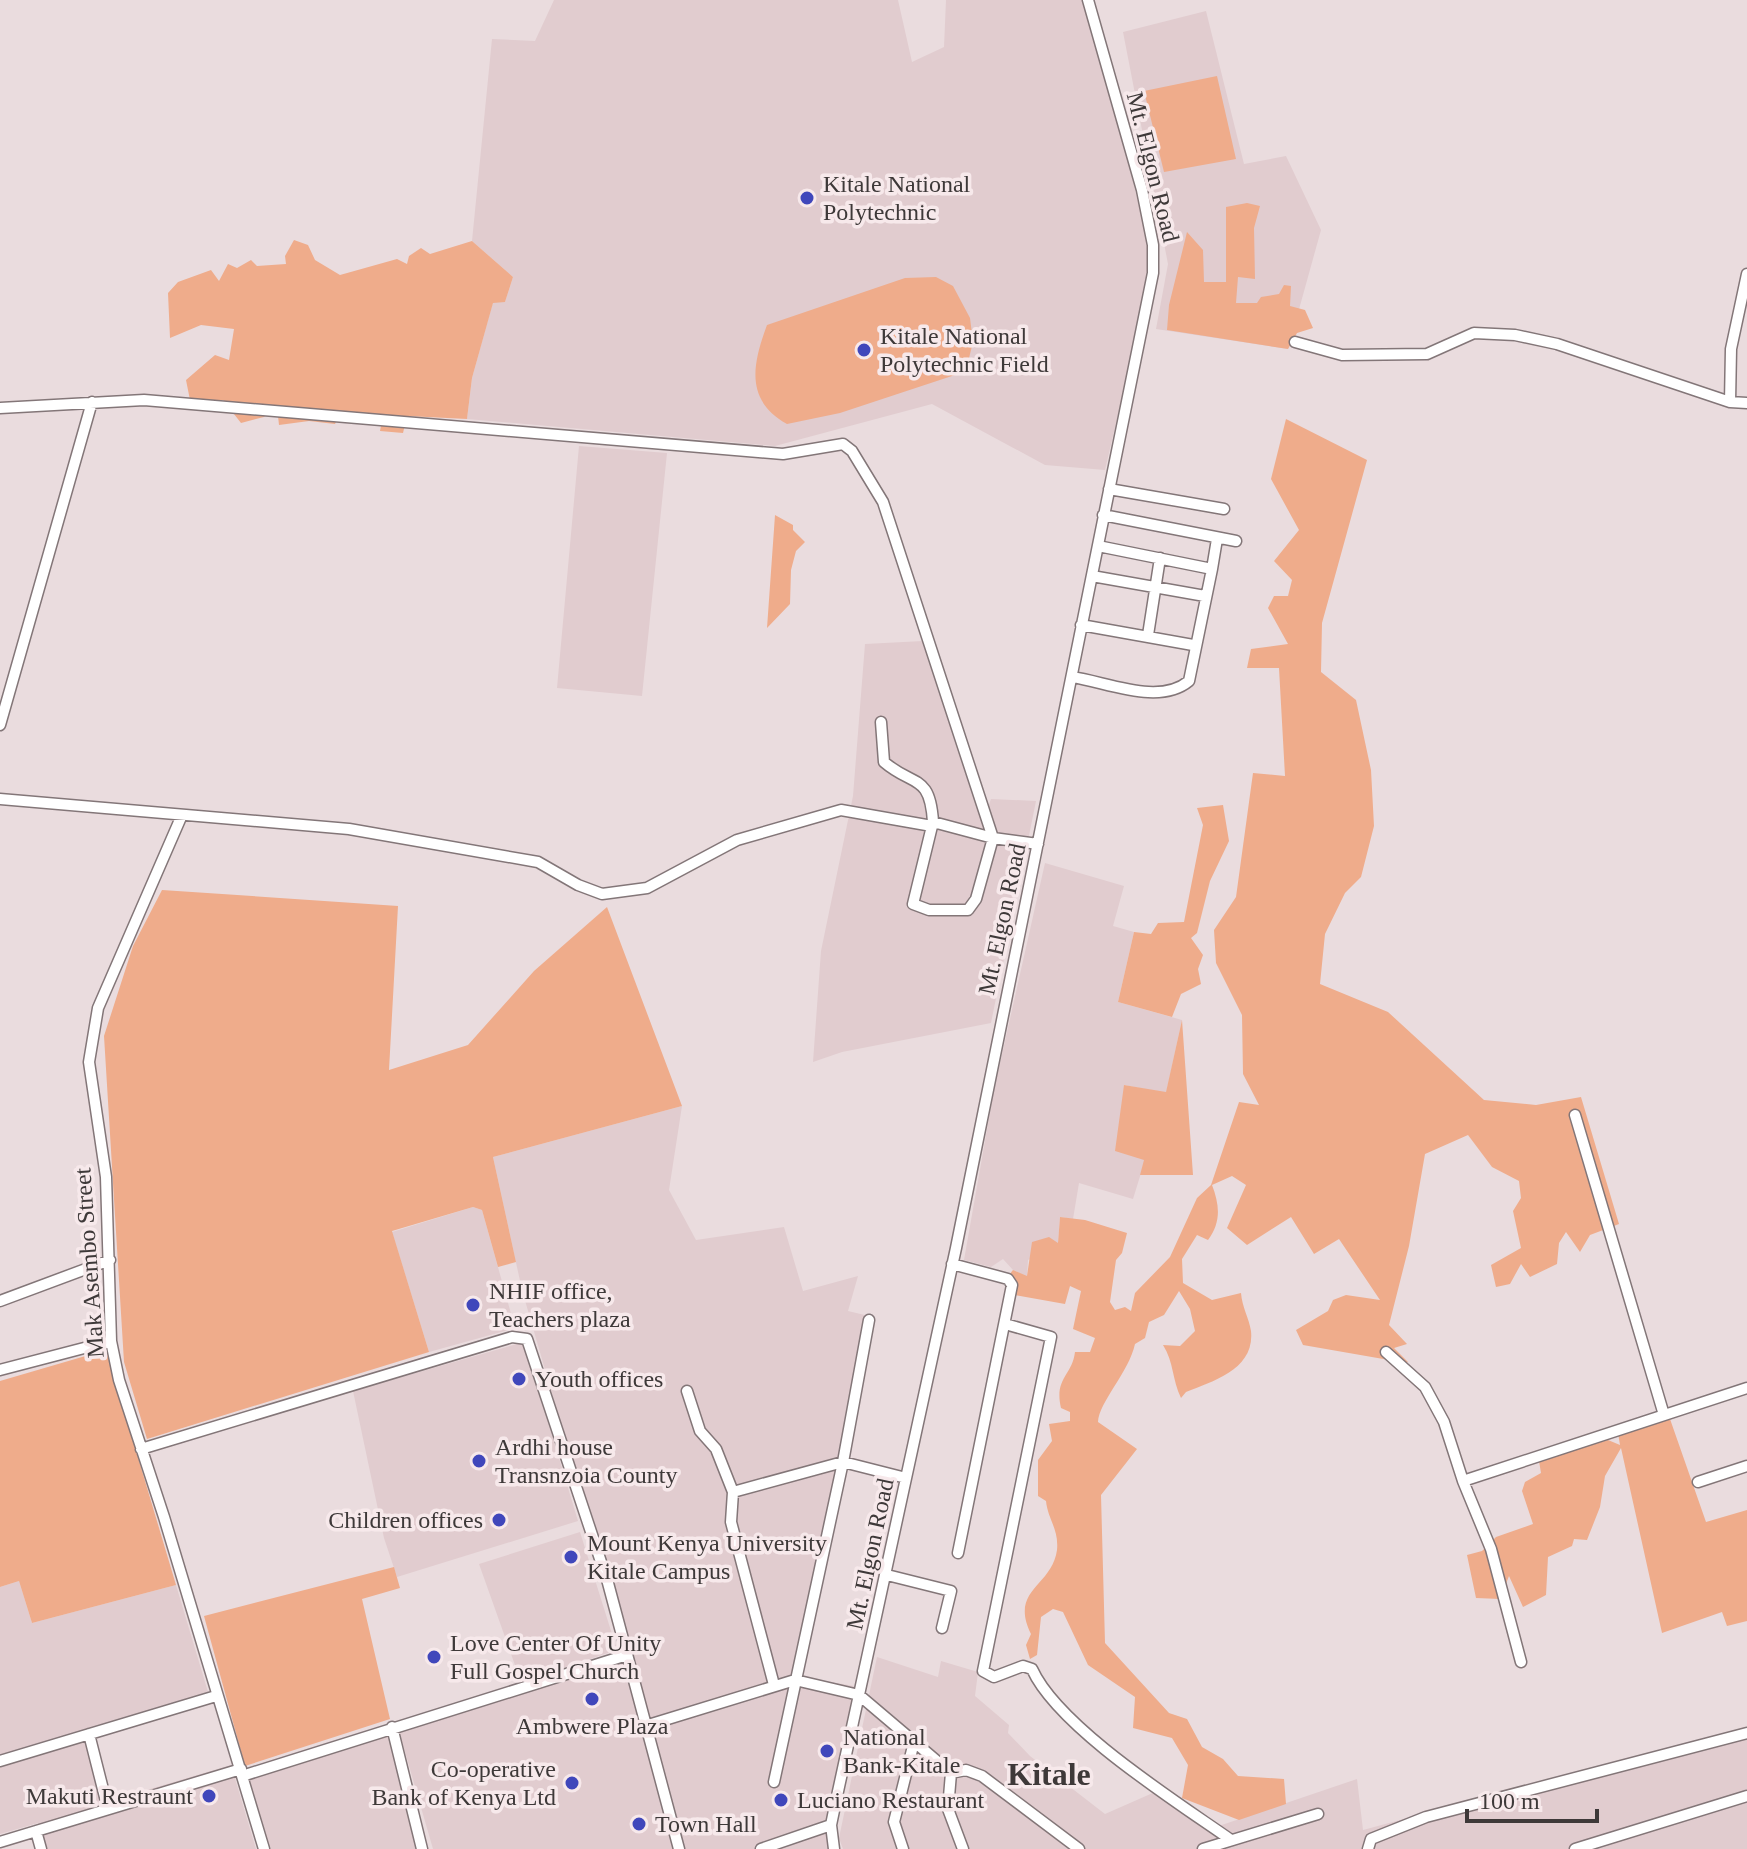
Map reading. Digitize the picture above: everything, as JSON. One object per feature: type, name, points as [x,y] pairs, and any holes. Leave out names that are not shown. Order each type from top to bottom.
[{"type":"street","name":"Mt. Elgon Road","points":[[834,1849],[831,1825],[952,1264],[1147,312],[1153,245],[1142,190],[1088,0]]},
{"type":"street","points":[[1730,402],[1731,349],[1747,274]]},
{"type":"street","points":[[1295,342],[1342,355],[1427,354],[1474,333],[1515,335],[1557,344],[1730,402],[1747,403]]},
{"type":"street","points":[[0,408],[144,400],[783,454],[843,444],[852,451],[883,502],[993,838],[972,906],[968,910],[921,909],[913,904],[932,824],[932,805],[919,781],[884,762],[881,722]]},
{"type":"street","points":[[0,725],[92,402]]},
{"type":"street","points":[[1109,489],[1224,509]]},
{"type":"street","points":[[1103,515],[1236,541]]},
{"type":"street","points":[[1072,677],[1158,694],[1174,691],[1189,681],[1193,645],[1217,539]]},
{"type":"street","points":[[1098,546],[1212,569]]},
{"type":"street","points":[[1148,635],[1160,558]]},
{"type":"street","points":[[1092,576],[1205,596]]},
{"type":"street","points":[[1081,625],[1193,645]]},
{"type":"street","points":[[0,799],[349,829],[538,862],[578,885],[602,894],[647,888],[737,840],[841,810],[1038,844]]},
{"type":"street","name":"Mak Asembo Street","points":[[182,815],[98,1008],[89,1062],[106,1177],[111,1341],[119,1380],[264,1849]]},
{"type":"street","points":[[1575,1115],[1664,1415]]},
{"type":"street","points":[[0,1301],[110,1260]]},
{"type":"street","points":[[952,1264],[1008,1279],[1012,1285],[958,1553]]},
{"type":"street","points":[[774,1782],[843,1462],[869,1320]]},
{"type":"street","points":[[1005,1324],[1051,1337],[983,1671],[994,1677],[1023,1666],[1032,1669],[1042,1690],[1081,1728],[1139,1776],[1231,1840]]},
{"type":"street","points":[[141,1449],[512,1337],[527,1339],[608,1583],[679,1849]]},
{"type":"street","points":[[0,1370],[111,1341]]},
{"type":"street","points":[[1386,1352],[1425,1387],[1444,1422],[1463,1481],[1491,1549],[1521,1662]]},
{"type":"street","points":[[1463,1481],[1747,1388]]},
{"type":"street","points":[[687,1391],[700,1431],[716,1449],[733,1492],[731,1522],[774,1685]]},
{"type":"street","points":[[733,1492],[843,1462],[906,1478]]},
{"type":"street","points":[[1698,1482],[1747,1466]]},
{"type":"street","points":[[887,1575],[951,1591],[942,1628]]},
{"type":"street","points":[[0,1842],[241,1773],[627,1655]]},
{"type":"street","points":[[645,1726],[795,1680],[859,1695],[951,1773]]},
{"type":"street","points":[[0,1761],[216,1696]]},
{"type":"street","points":[[392,1727],[422,1849]]},
{"type":"street","points":[[1368,1849],[1368,1843],[1375,1837],[1426,1817],[1747,1733]]},
{"type":"street","points":[[89,1734],[108,1809]]},
{"type":"street","points":[[903,1849],[894,1822],[914,1742]]},
{"type":"street","points":[[951,1773],[966,1770],[982,1776],[1079,1849]]},
{"type":"street","points":[[951,1773],[948,1809],[963,1849]]},
{"type":"street","points":[[1575,1849],[1747,1796]]},
{"type":"street","points":[[1203,1849],[1318,1814]]},
{"type":"street","points":[[761,1849],[831,1825]]},
{"type":"street","points":[[36,1831],[41,1849]]},
{"type":"shaded area","name":"Kitale National Polytechnic","points":[[554,0],[898,0],[912,62],[944,47],[946,0],[1082,0],[1127,155],[1150,254],[1138,329],[1105,470],[1045,465],[932,404],[775,446],[467,419],[472,378],[493,302],[505,302],[513,277],[472,241],[492,39],[535,41]]},
{"type":"shaded area","points":[[1206,11],[1244,164],[1286,156],[1321,230],[1288,349],[1156,329],[1168,264],[1123,32]]},
{"type":"shaded area","points":[[1217,76],[1236,159],[1164,172],[1144,91]]},
{"type":"shaded area","points":[[1247,203],[1260,206],[1254,228],[1255,279],[1238,277],[1236,303],[1257,303],[1261,297],[1279,294],[1284,285],[1291,286],[1290,306],[1305,310],[1313,328],[1297,333],[1288,349],[1167,330],[1169,305],[1187,232],[1203,250],[1204,282],[1226,282],[1226,207]]},
{"type":"shaded area","points":[[294,240],[308,245],[315,260],[340,275],[397,259],[407,264],[409,256],[421,248],[430,254],[472,241],[513,277],[505,302],[493,303],[472,378],[467,419],[407,416],[403,433],[380,431],[383,415],[341,411],[335,424],[309,421],[279,425],[277,407],[264,417],[241,423],[223,400],[192,410],[186,380],[215,355],[229,360],[234,329],[201,325],[170,338],[168,293],[178,282],[211,270],[219,281],[228,264],[237,268],[251,260],[257,266],[286,264],[285,256]]},
{"type":"shaded area","name":"Kitale National Polytechnic Field","points":[[936,277],[953,286],[970,318],[973,342],[969,358],[955,375],[840,413],[787,424],[764,404],[758,392],[756,367],[767,325],[905,278]]},
{"type":"shaded area","points":[[1286,419],[1367,460],[1322,623],[1321,672],[1356,700],[1371,770],[1374,826],[1361,877],[1345,893],[1325,934],[1320,984],[1388,1012],[1484,1100],[1536,1105],[1581,1097],[1619,1224],[1590,1235],[1580,1252],[1566,1232],[1559,1243],[1557,1264],[1530,1277],[1521,1264],[1510,1284],[1496,1287],[1491,1265],[1521,1248],[1513,1211],[1521,1198],[1519,1181],[1492,1167],[1468,1135],[1425,1154],[1409,1246],[1389,1325],[1407,1344],[1394,1348],[1408,1362],[1396,1368],[1389,1360],[1303,1345],[1296,1330],[1328,1311],[1333,1300],[1346,1295],[1380,1300],[1339,1239],[1314,1254],[1291,1217],[1247,1245],[1227,1228],[1246,1185],[1232,1176],[1212,1185],[1218,1207],[1215,1227],[1208,1240],[1197,1235],[1182,1259],[1183,1283],[1212,1300],[1241,1293],[1251,1331],[1251,1344],[1240,1364],[1230,1372],[1186,1392],[1181,1398],[1163,1345],[1180,1346],[1195,1331],[1190,1309],[1179,1291],[1164,1315],[1149,1322],[1145,1338],[1135,1344],[1127,1365],[1103,1405],[1098,1422],[1137,1449],[1101,1495],[1105,1643],[1169,1713],[1187,1719],[1202,1747],[1223,1759],[1238,1776],[1284,1779],[1286,1804],[1239,1820],[1182,1798],[1188,1765],[1172,1738],[1133,1728],[1135,1697],[1088,1665],[1063,1612],[1053,1609],[1041,1617],[1037,1655],[1030,1659],[1026,1645],[1031,1634],[1025,1607],[1028,1597],[1054,1562],[1057,1550],[1046,1501],[1038,1496],[1038,1460],[1052,1441],[1049,1424],[1070,1421],[1070,1412],[1061,1408],[1062,1383],[1075,1352],[1090,1352],[1095,1338],[1073,1329],[1081,1291],[1070,1286],[1065,1304],[1015,1295],[1016,1280],[1009,1275],[1013,1270],[1027,1276],[1032,1242],[1049,1237],[1058,1243],[1060,1217],[1085,1220],[1127,1233],[1122,1253],[1116,1260],[1110,1302],[1115,1310],[1125,1307],[1131,1311],[1135,1293],[1170,1257],[1197,1198],[1211,1185],[1239,1102],[1259,1105],[1243,1074],[1242,1015],[1216,963],[1214,930],[1236,897],[1253,773],[1285,776],[1279,668],[1247,668],[1251,649],[1288,644],[1268,608],[1274,596],[1288,596],[1292,580],[1274,561],[1299,530],[1271,479]]},
{"type":"shaded area","points":[[579,446],[667,453],[642,696],[557,688]]},
{"type":"shaded area","points":[[775,515],[793,525],[793,530],[805,542],[796,551],[791,570],[790,604],[767,628]]},
{"type":"shaded area","points":[[923,641],[983,822],[991,799],[1036,801],[991,1023],[842,1052],[813,1062],[821,951],[853,796],[865,644]]},
{"type":"shaded area","points":[[1223,805],[1229,841],[1210,881],[1197,933],[1191,938],[1203,955],[1198,969],[1201,984],[1181,994],[1172,1017],[1118,1002],[1134,932],[1151,934],[1158,923],[1184,922],[1203,825],[1197,808]]},
{"type":"shaded area","points":[[1045,863],[1124,886],[1113,926],[1134,932],[1118,1002],[1182,1020],[1166,1093],[1124,1085],[1145,1160],[1133,1199],[1079,1183],[1073,1219],[1060,1217],[1058,1244],[1028,1260],[1027,1277],[1013,1270],[1003,1259],[991,1267],[964,1260],[994,1090]]},
{"type":"shaded area","points":[[162,890],[398,906],[389,1070],[468,1045],[534,971],[607,907],[682,1106],[493,1157],[516,1262],[498,1267],[482,1210],[473,1207],[392,1231],[429,1352],[147,1439],[124,1362],[104,1036],[133,946]]},
{"type":"shaded area","points":[[1182,1020],[1193,1175],[1140,1175],[1144,1160],[1115,1151],[1124,1085],[1166,1092]]},
{"type":"shaded area","points":[[682,1106],[669,1190],[696,1240],[784,1227],[803,1291],[858,1276],[848,1311],[873,1317],[802,1677],[854,1686],[828,1820],[830,1849],[684,1849],[650,1728],[777,1690],[798,1677],[776,1679],[650,1720],[611,1575],[572,1463],[522,1290],[493,1157]]},
{"type":"shaded area","points":[[473,1207],[482,1210],[515,1328],[429,1352],[392,1232]]},
{"type":"shaded area","points":[[524,1342],[578,1521],[397,1577],[384,1538],[353,1391]]},
{"type":"shaded area","points":[[106,1350],[176,1585],[32,1623],[19,1581],[0,1587],[0,1381]]},
{"type":"shaded area","points":[[1670,1419],[1706,1522],[1747,1510],[1747,1621],[1727,1626],[1722,1612],[1662,1633],[1621,1448],[1605,1476],[1600,1507],[1587,1540],[1574,1539],[1572,1546],[1548,1557],[1546,1595],[1523,1607],[1509,1576],[1500,1599],[1476,1598],[1467,1555],[1482,1551],[1496,1537],[1533,1524],[1522,1491],[1525,1482],[1541,1473],[1539,1461],[1608,1440],[1620,1445],[1618,1433]]},
{"type":"shaded area","points":[[580,1532],[617,1650],[521,1682],[479,1564]]},
{"type":"shaded area","points":[[394,1567],[400,1588],[362,1599],[390,1719],[245,1766],[204,1616]]},
{"type":"shaded area","points":[[19,1581],[32,1623],[176,1585],[208,1692],[0,1755],[0,1587]]},
{"type":"shaded area","points":[[877,1657],[938,1677],[941,1661],[978,1672],[975,1696],[1009,1725],[1008,1733],[1030,1756],[1105,1814],[1155,1792],[1207,1830],[1357,1779],[1363,1830],[1747,1727],[1747,1849],[843,1849],[839,1838]]},
{"type":"shaded area","points":[[616,1663],[624,1664],[673,1849],[433,1849],[399,1731]]},
{"type":"shaded area","points":[[389,1735],[419,1849],[269,1849],[247,1779]]},
{"type":"shaded area","points":[[87,1741],[103,1803],[231,1765],[256,1849],[46,1849],[38,1823],[0,1834],[0,1764]]},
{"type":"place","name":"Kitale National Polytechnic","points":[[807,198]]},
{"type":"place","name":"Kitale National Polytechnic Field","points":[[864,350]]},
{"type":"place","name":"NHIF office, Teachers plaza","points":[[473,1305]]},
{"type":"place","name":"Youth offices","points":[[519,1379]]},
{"type":"place","name":"Ardhi house Transnzoia County","points":[[479,1461]]},
{"type":"place","name":"Children offices","points":[[499,1520]]},
{"type":"place","name":"Mount Kenya University Kitale Campus","points":[[571,1557]]},
{"type":"place","name":"Love Center Of Unity Full Gospel Church","points":[[434,1657]]},
{"type":"place","name":"Ambwere Plaza","points":[[592,1699]]},
{"type":"place","name":"National Bank-Kitale","points":[[827,1751]]},
{"type":"place","name":"Co-operative Bank of Kenya Ltd","points":[[572,1783]]},
{"type":"place","name":"Makuti Restraunt","points":[[209,1796]]},
{"type":"place","name":"Luciano Restaurant","points":[[781,1800]]},
{"type":"place","name":"Town Hall","points":[[639,1824]]},
{"type":"district","name":"Kitale","points":[[1049,1774]]}]
